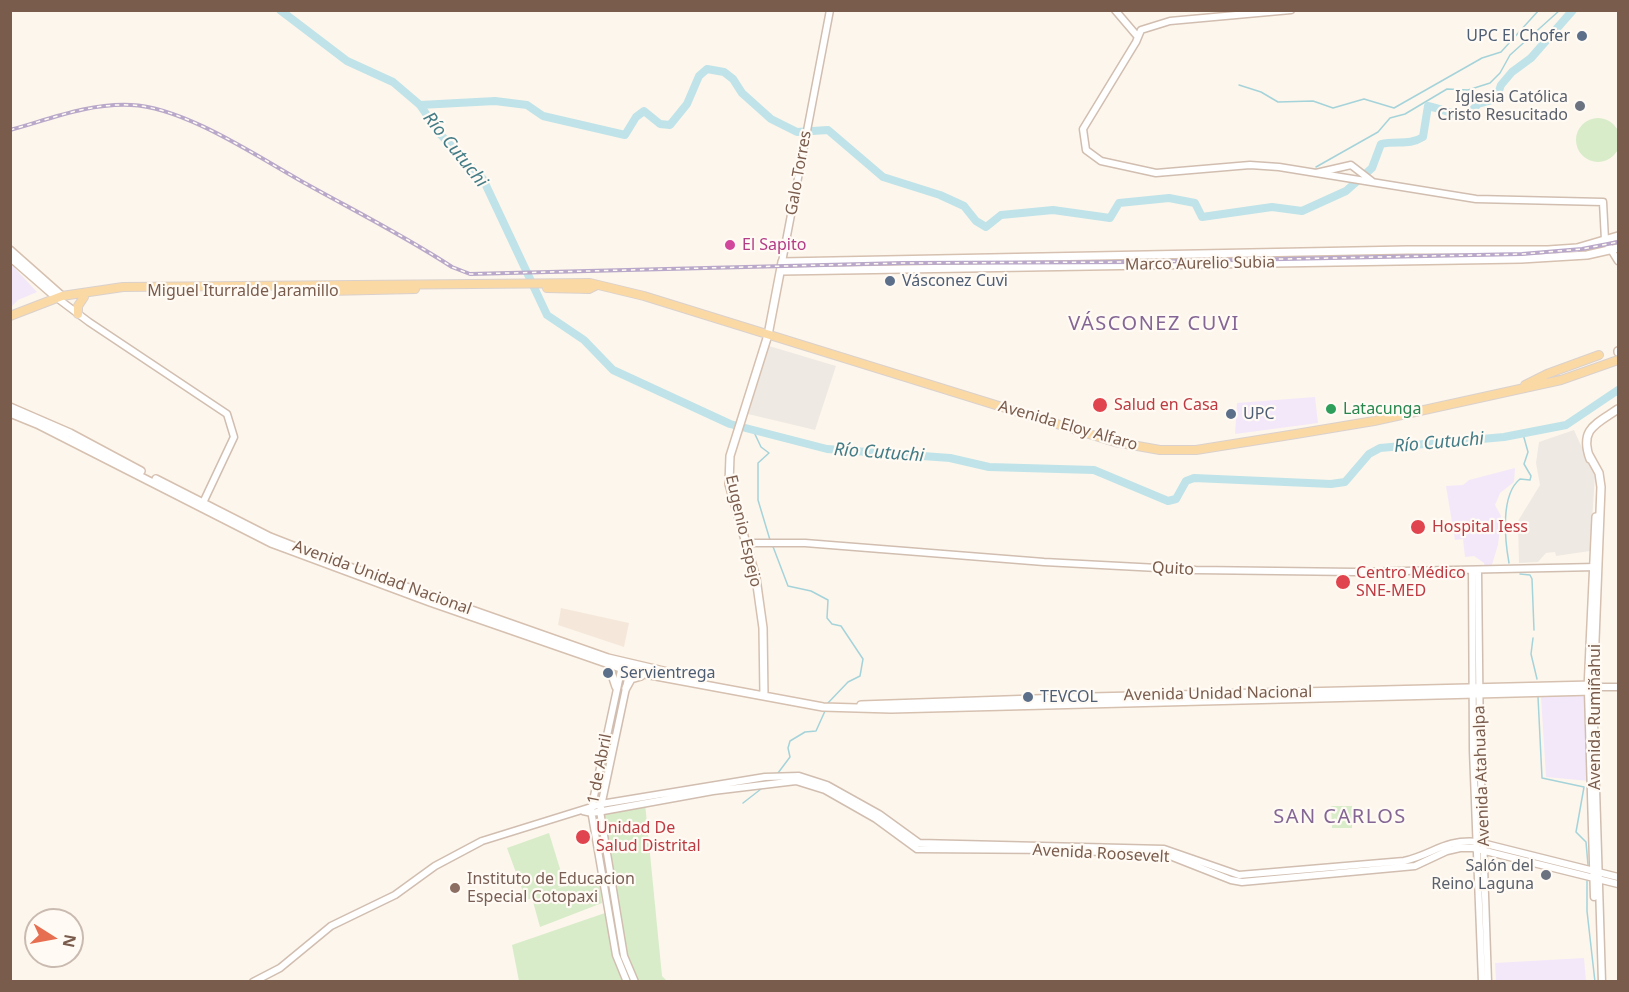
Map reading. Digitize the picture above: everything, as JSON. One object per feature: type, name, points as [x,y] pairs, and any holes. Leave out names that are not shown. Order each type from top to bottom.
[{"type":"main road","name":"Marco Aurelio Subia","points":[[782,262],[1407,250],[1548,250],[1577,248],[1618,236]]},
{"type":"main road","name":"Marco Aurelio Subia","points":[[781,271],[1595,258],[1618,248]]},
{"type":"main road","points":[[10,250],[61,299]]},
{"type":"main road","points":[[10,257],[61,299]]},
{"type":"main road","name":"Galo Torres","points":[[768,335],[782,262]]},
{"type":"main road","name":"Avenida Eloy Alfaro","points":[[481,287],[590,283],[644,296],[1115,442],[1160,450],[1196,450],[1374,421],[1561,380],[1618,360]]},
{"type":"main road","name":"Miguel Iturralde Jaramillo","points":[[10,316],[61,299],[123,287],[481,287]]},
{"type":"main road","name":"Miguel Iturralde Jaramillo","points":[[10,321],[61,299],[123,291],[481,287]]},
{"type":"main road","points":[[74,312],[84,297]]},
{"type":"main road","name":"Eugenio Espejo","points":[[764,694],[763,628],[748,543],[729,484],[730,456],[768,335]]},
{"type":"main road","points":[[1514,390],[1546,374],[1599,356]]},
{"type":"main road","name":"Avenida Unidad Nacional","points":[[10,407],[70,433],[202,505],[270,537],[321,557],[645,675],[764,694]]},
{"type":"main road","name":"Avenida Rumiñahui","points":[[1592,688],[1597,479],[1585,443],[1588,432],[1618,410]]},
{"type":"main road","name":"Avenida Unidad Nacional","points":[[10,413],[37,424],[300,555],[609,666],[626,667],[830,708],[1592,688]]},
{"type":"main road","points":[[609,666],[616,687]]},
{"type":"main road","points":[[626,688],[631,679],[645,675]]},
{"type":"street","name":"Galo Torres","points":[[782,262],[830,10]]},
{"type":"street","points":[[1115,10],[1138,37]]},
{"type":"street","points":[[1291,10],[1170,21],[1141,30],[1083,129],[1083,140],[1092,157],[1156,173],[1250,165],[1316,173],[1476,199],[1603,202],[1605,240],[1618,261]]},
{"type":"street","points":[[1316,173],[1345,165],[1358,167],[1374,183]]},
{"type":"street","points":[[1611,251],[1618,254]]},
{"type":"street","points":[[61,299],[74,312],[223,410],[230,419],[234,437],[202,505]]},
{"type":"street","name":"Quito","points":[[748,543],[758,541],[802,542],[1044,562],[1196,570],[1356,572],[1595,567]]},
{"type":"street","name":"Avenida Atahualpa","points":[[1475,570],[1477,691],[1473,750],[1481,842],[1482,981]]},
{"type":"street","name":"1 de Abril","points":[[626,667],[616,687],[592,810],[616,955],[627,981]]},
{"type":"street","name":"1 de Abril","points":[[626,667],[626,688],[600,808],[624,956],[635,981]]},
{"type":"street","points":[[1592,688],[1618,687]]},
{"type":"street","name":"Avenida Rumiñahui","points":[[1592,688],[1592,763],[1600,981]]},
{"type":"street","name":"Avenida Roosevelt","points":[[783,778],[825,790],[876,819],[917,849],[1065,850],[1170,856],[1231,880],[1242,882],[1415,866],[1447,851],[1460,848],[1481,850],[1581,871],[1595,870],[1618,877]]},
{"type":"street","name":"Avenida Roosevelt","points":[[592,810],[764,780],[812,778],[879,814],[920,843],[1164,849],[1239,875],[1404,861],[1449,843],[1481,842],[1618,884]]},
{"type":"street","points":[[253,981],[280,968],[332,926],[394,895],[435,866],[469,848],[496,836],[592,810]]},
{"type":"street","name":"Avenida Atahualpa","points":[[1481,850],[1488,981]]},
{"type":"shaded area","points":[[11,264],[37,292],[18,300],[11,307]]},
{"type":"shaded area","points":[[769,346],[836,366],[815,430],[748,414]]},
{"type":"shaded area","points":[[1315,397],[1318,423],[1235,434],[1237,403]]},
{"type":"shaded area","points":[[1574,430],[1595,476],[1590,551],[1556,556],[1555,552],[1546,553],[1538,562],[1519,563],[1518,521],[1540,485],[1536,463],[1539,442]]},
{"type":"shaded area","points":[[1515,468],[1514,482],[1500,493],[1495,505],[1501,516],[1498,545],[1491,568],[1485,569],[1484,563],[1474,556],[1465,557],[1463,539],[1455,540],[1446,486],[1463,485],[1469,480]]},
{"type":"shaded area","points":[[561,608],[629,623],[624,647],[558,625]]},
{"type":"shaded area","points":[[1586,695],[1589,781],[1546,777],[1541,696]]},
{"type":"shaded area","points":[[1584,958],[1586,981],[1496,981],[1495,963]]},
{"type":"green space","points":[[1598,118],[1607,119],[1614,124],[1619,131],[1619,149],[1614,156],[1607,161],[1598,162],[1589,161],[1582,156],[1577,149],[1576,140],[1577,131],[1582,124],[1589,119]]},
{"type":"green space","points":[[645,803],[662,976],[667,981],[638,981],[627,967],[604,811]]},
{"type":"green space","points":[[1331,806],[1352,806],[1352,828],[1332,828]]},
{"type":"green space","points":[[549,833],[565,885],[555,889],[599,875],[602,903],[540,927],[532,898],[526,900],[507,848]]},
{"type":"green space","points":[[605,913],[613,958],[622,981],[519,981],[512,945]]},
{"type":"waterway","name":"Río Cutuchi","points":[[280,10],[347,61],[393,82],[420,105],[440,134],[483,179],[547,315],[584,340],[613,370],[730,424],[827,449],[950,458],[989,467],[1094,470],[1168,501],[1176,499],[1186,481],[1194,478],[1331,484],[1345,482],[1369,454],[1380,448],[1504,437],[1566,425],[1618,390]]},
{"type":"waterway","points":[[1239,85],[1261,92],[1278,102],[1313,101],[1333,108],[1364,99],[1394,108],[1482,58],[1501,52],[1539,10]]},
{"type":"waterway","points":[[1316,167],[1378,132],[1390,118],[1405,114],[1447,89],[1468,90],[1490,83],[1500,73],[1510,55],[1560,10]]},
{"type":"waterway","points":[[420,105],[495,101],[527,105],[543,116],[625,135],[636,117],[644,111],[660,124],[670,125],[687,104],[699,76],[707,69],[724,72],[733,79],[742,93],[771,119],[797,132],[828,130],[883,177],[940,195],[964,206],[976,221],[986,227],[1001,215],[1053,210],[1110,218],[1119,203],[1169,198],[1195,203],[1202,217],[1272,207],[1302,211],[1346,191],[1372,168],[1381,144],[1408,142],[1423,137],[1428,106],[1466,117],[1478,104],[1496,99],[1501,85],[1512,72],[1531,58],[1573,10]]},
{"type":"waterway","points":[[753,430],[761,447],[769,453],[758,463],[758,500],[770,540]]},
{"type":"waterway","points":[[1509,563],[1506,543],[1509,496],[1520,479],[1530,480],[1531,476],[1524,464],[1528,452],[1523,434]]},
{"type":"waterway","points":[[772,544],[788,586],[811,591],[828,600],[827,618],[832,624],[841,626],[863,659],[860,676],[848,682],[827,704]]},
{"type":"waterway","points":[[1520,574],[1530,575],[1532,579],[1534,630]]},
{"type":"waterway","points":[[1533,638],[1531,654],[1537,679]]},
{"type":"waterway","points":[[1538,697],[1542,778],[1584,787],[1576,832],[1586,842],[1588,865]]},
{"type":"waterway","points":[[778,773],[790,757],[788,748],[790,741],[805,732],[816,731],[825,711]]},
{"type":"waterway","points":[[743,803],[761,789]]},
{"type":"waterway","points":[[1587,881],[1587,911],[1595,982]]},
{"type":"railway","points":[[10,130],[70,113],[115,105],[151,108],[173,114],[241,146],[452,267],[470,274],[903,263],[1141,262],[1522,254],[1582,249],[1618,242]]},
{"type":"place","name":"UPC El Chofer","points":[[1582,36]]},
{"type":"place","name":"Iglesia Católica Cristo Resucitado","points":[[1580,106]]},
{"type":"place","name":"El Sapito","points":[[730,245]]},
{"type":"place","name":"Vásconez Cuvi","points":[[890,281]]},
{"type":"place","name":"Salud en Casa","points":[[1100,405]]},
{"type":"place","name":"Latacunga","points":[[1331,409]]},
{"type":"place","name":"UPC","points":[[1231,414]]},
{"type":"place","name":"Hospital Iess","points":[[1418,527]]},
{"type":"place","name":"Centro Médico SNE-MED","points":[[1343,582]]},
{"type":"place","name":"Servientrega","points":[[608,673]]},
{"type":"place","name":"TEVCOL","points":[[1028,697]]},
{"type":"place","name":"Unidad De Salud Distrital","points":[[583,837]]},
{"type":"place","name":"Salón del Reino Laguna","points":[[1546,875]]},
{"type":"place","name":"Instituto de Educacion Especial Cotopaxi","points":[[455,888]]},
{"type":"district","name":"VÁSCONEZ CUVI","points":[[1154,324]]},
{"type":"district","name":"SAN CARLOS","points":[[1340,817]]}]
